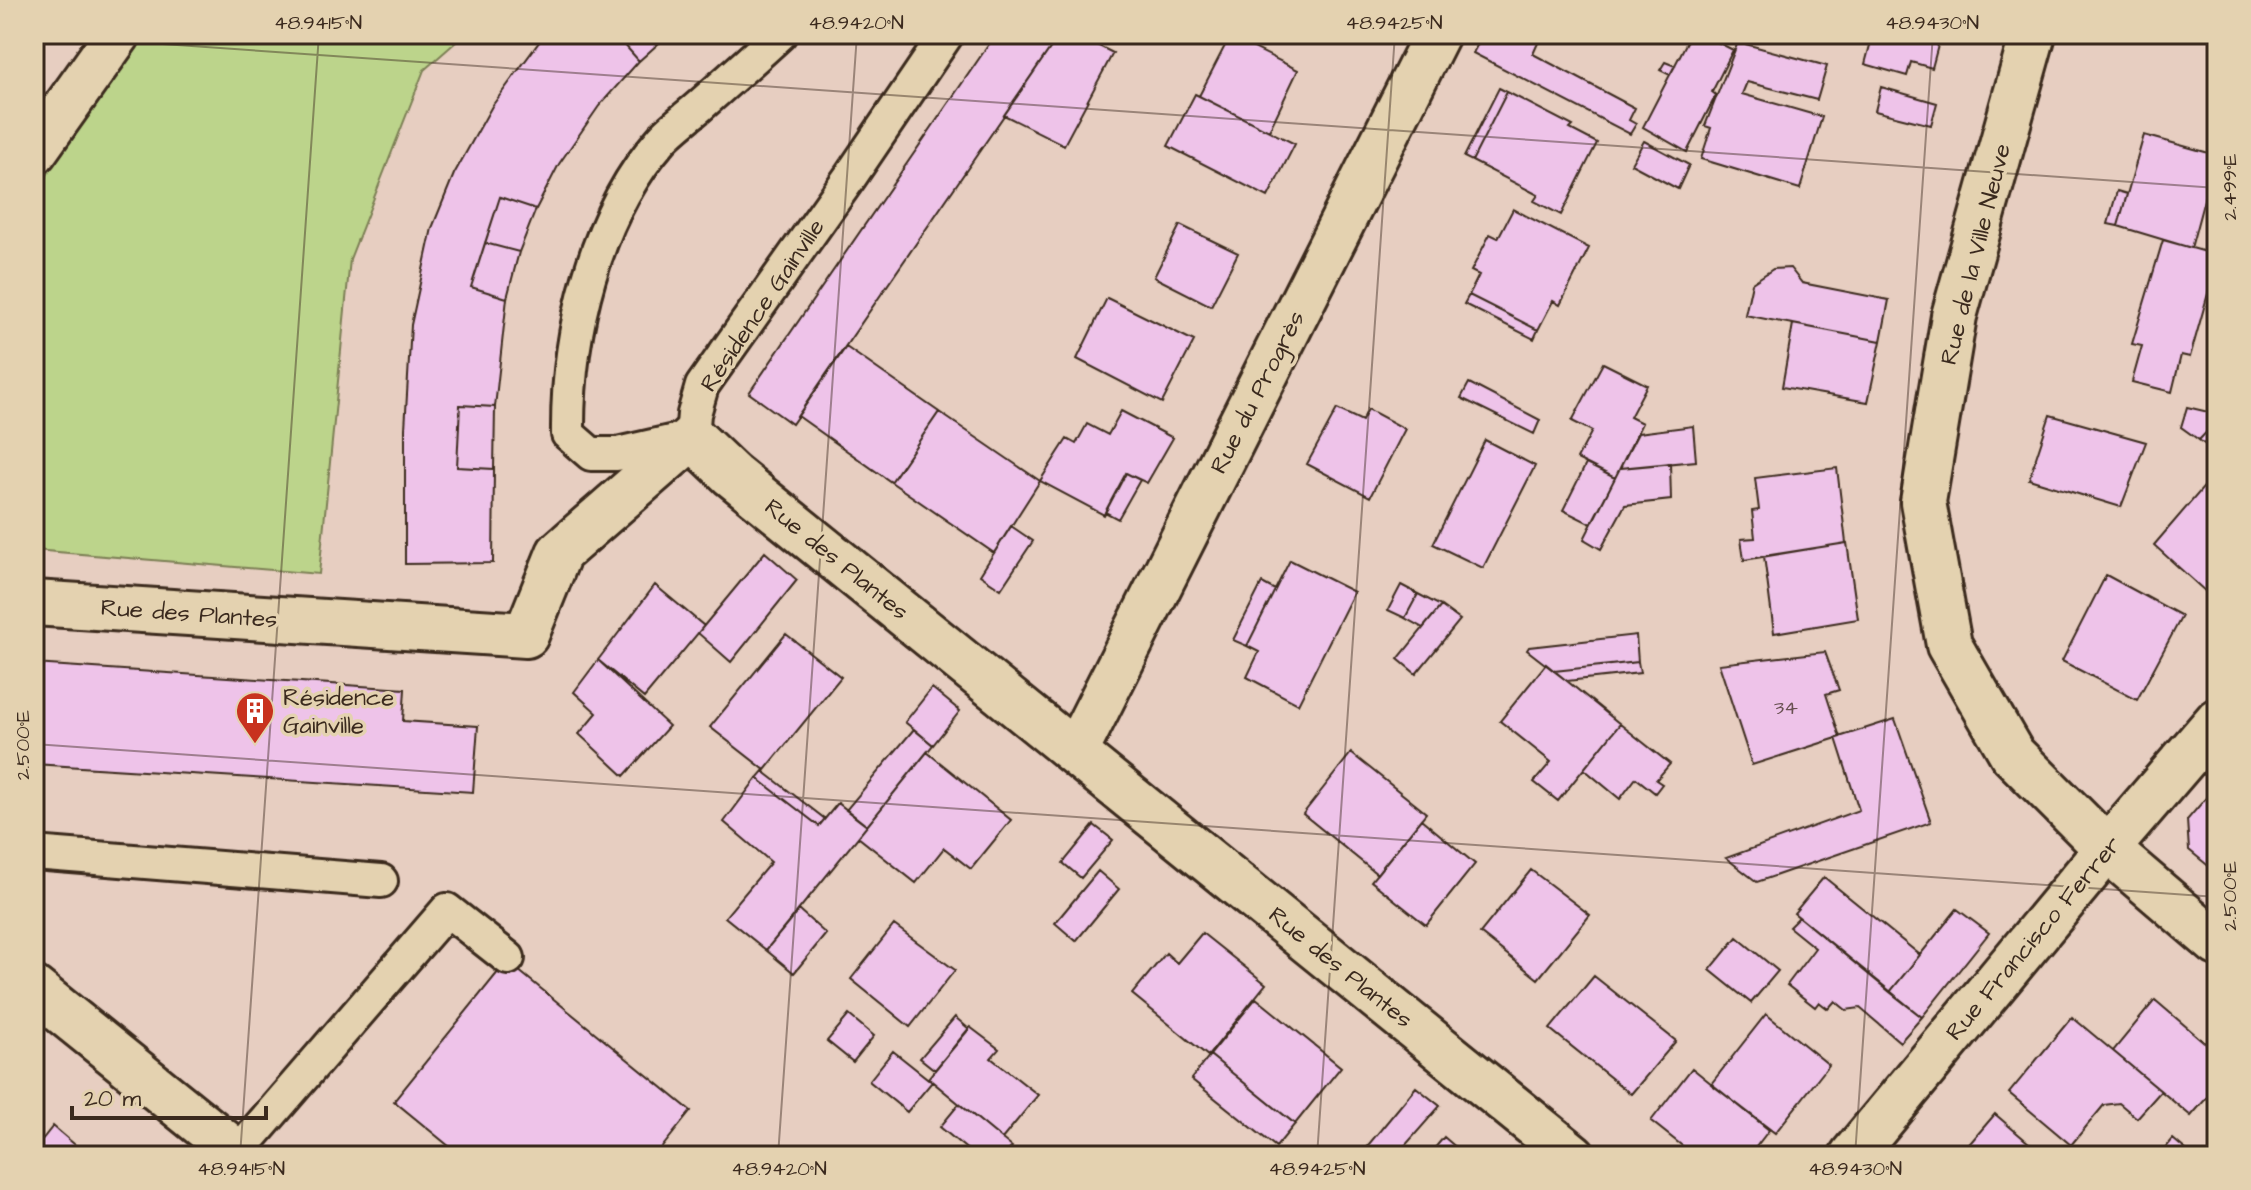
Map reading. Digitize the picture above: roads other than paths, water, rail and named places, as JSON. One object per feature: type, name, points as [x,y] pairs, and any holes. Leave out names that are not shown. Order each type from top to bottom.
[{"type":"street","name":"Rue du Progrès","points":[[1076,751],[1437,34]]},
{"type":"street","name":"Rue de la Ville Neuve","points":[[2033,34],[1954,316],[1923,502],[1949,645],[2012,754],[2107,849],[2217,943]]},
{"type":"street","points":[[34,152],[113,36]]},
{"type":"street","name":"Rue des Plantes","points":[[34,603],[526,635],[559,553],[692,437],[732,475],[1573,1156]]},
{"type":"street","name":"Rue Francisco Ferrer","points":[[1852,1156],[2217,721]]},
{"type":"street","points":[[34,989],[239,1154]]},
{"type":"lane","points":[[692,437],[627,452],[591,454],[568,434],[568,395],[576,333],[590,277],[618,202],[662,140],[780,34]]},
{"type":"lane","name":"Résidence Gainville","points":[[692,437],[694,414],[702,386],[947,34]]},
{"type":"lane","points":[[34,853],[381,881]]},
{"type":"lane","points":[[239,1154],[447,910],[508,958]]},
{"type":"place","name":"Résidence Gainville","points":[[255,745]]}]
